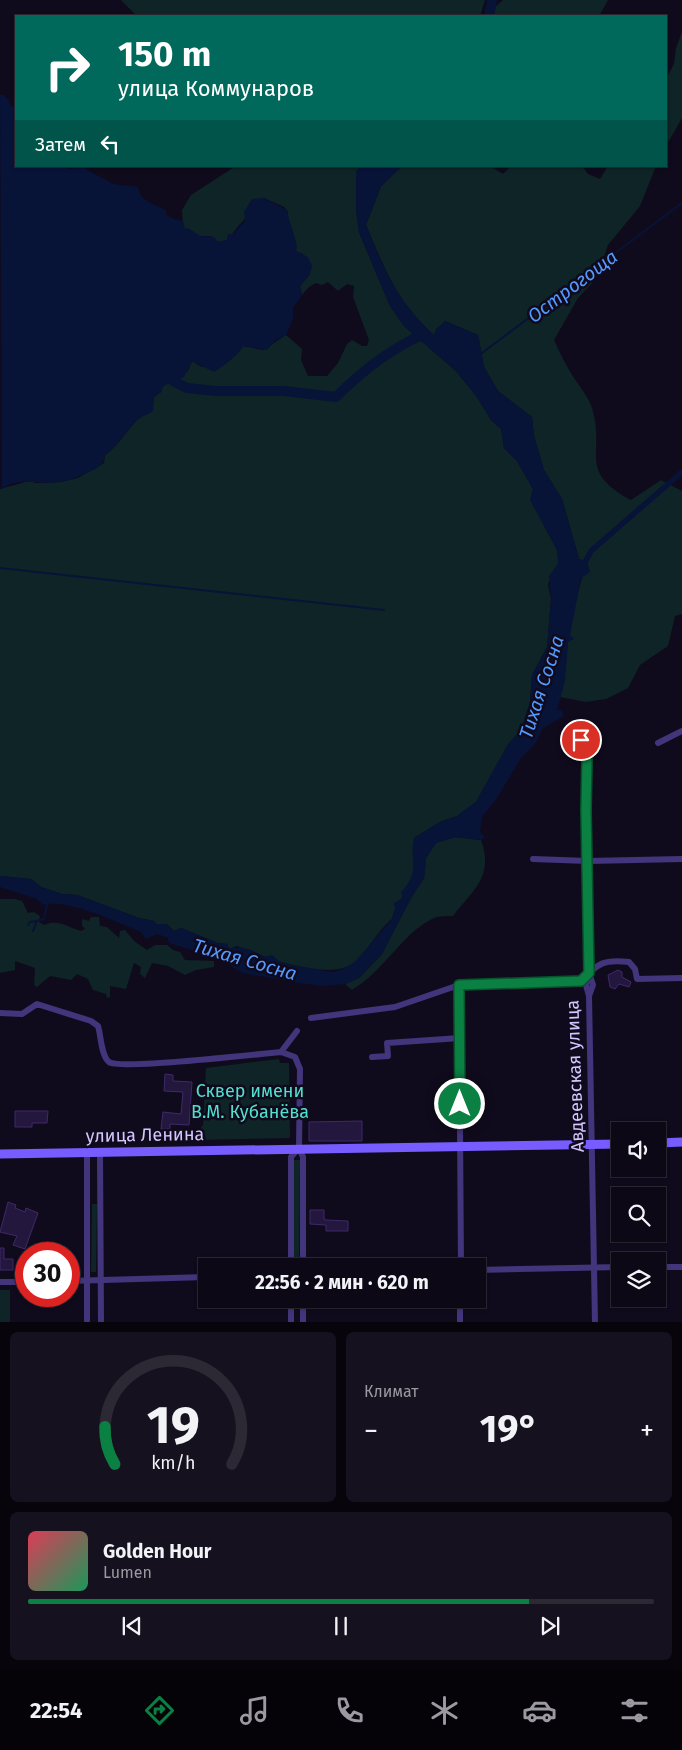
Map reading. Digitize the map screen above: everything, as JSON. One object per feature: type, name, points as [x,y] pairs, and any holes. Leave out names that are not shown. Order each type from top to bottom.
[{"type":"main road","points":[[666,1143],[682,1142]]},
{"type":"main road","name":"улица Ленина","points":[[0,1154],[300,1148],[460,1148],[611,1144]]},
{"type":"street","points":[[658,743],[682,732]]},
{"type":"street","name":"Авдеевская улица","points":[[581,740],[587,760],[589,973],[586,985],[589,996],[595,1322]]},
{"type":"street","points":[[533,858],[588,861],[682,859]]},
{"type":"street","points":[[311,1018],[395,1007],[459,985],[581,981],[606,961],[622,961],[632,964],[637,980],[682,978]]},
{"type":"street","points":[[459,985],[461,1258]]},
{"type":"street","points":[[0,1013],[22,1014],[37,1004],[91,1021],[98,1026],[106,1058],[112,1063],[140,1064],[281,1052],[295,1057],[300,1069],[300,1148],[303,1157],[302,1258]]},
{"type":"street","points":[[281,1052],[297,1031]]},
{"type":"street","points":[[372,1057],[388,1056],[387,1043],[460,1038]]},
{"type":"street","points":[[291,1258],[291,1157],[300,1148]]},
{"type":"street","points":[[87,1153],[87,1320]]},
{"type":"street","points":[[100,1153],[101,1321]]},
{"type":"street","points":[[486,1270],[611,1267]]},
{"type":"street","points":[[666,1267],[682,1267]]},
{"type":"street","points":[[80,1280],[198,1277]]},
{"type":"street","points":[[0,1282],[15,1282]]},
{"type":"street","points":[[291,1308],[291,1322]]},
{"type":"street","points":[[303,1308],[303,1322]]},
{"type":"street","points":[[460,1308],[460,1322]]},
{"type":"green space","points":[[121,0],[485,0],[480,15],[136,15]]},
{"type":"green space","points":[[503,0],[608,0],[600,15],[492,15],[495,7]]},
{"type":"green space","points":[[682,32],[682,118],[667,144],[667,77],[674,64],[676,48]]},
{"type":"green space","points":[[234,167],[360,167],[356,172],[356,209],[359,232],[390,306],[404,326],[456,371],[477,397],[491,420],[501,429],[504,448],[517,461],[533,489],[531,500],[557,550],[559,564],[548,584],[551,599],[547,647],[532,675],[530,702],[521,730],[508,745],[476,802],[457,816],[440,822],[414,838],[412,879],[392,919],[354,963],[343,968],[329,970],[313,969],[279,961],[237,946],[229,949],[227,944],[218,943],[181,928],[174,931],[167,924],[156,924],[154,921],[139,918],[77,895],[62,894],[41,887],[31,879],[0,876],[0,489],[29,481],[36,483],[61,482],[78,478],[104,463],[105,455],[118,444],[135,422],[152,411],[154,397],[161,392],[163,386],[188,371],[192,361],[202,367],[221,367],[243,346],[263,350],[286,335],[302,349],[301,360],[308,376],[327,376],[338,363],[347,344],[352,340],[362,346],[367,346],[369,340],[353,297],[354,286],[347,284],[338,291],[328,282],[322,285],[316,283],[309,287],[302,295],[300,286],[310,274],[303,254],[295,251],[290,224],[287,218],[288,212],[284,207],[264,198],[232,235],[229,234],[227,240],[218,242],[210,236],[200,236],[183,228],[182,210],[191,195]]},
{"type":"green space","points":[[401,167],[492,167],[503,174],[510,167],[583,167],[588,174],[600,179],[607,167],[656,167],[640,206],[608,245],[596,279],[578,298],[554,340],[568,369],[587,396],[592,408],[595,424],[596,460],[598,470],[604,479],[614,489],[631,500],[661,480],[682,491],[682,614],[675,616],[668,646],[640,665],[628,688],[606,699],[586,702],[560,697],[578,592],[587,562],[579,559],[562,499],[544,470],[534,436],[532,417],[498,391],[484,367],[478,335],[445,321],[434,335],[421,323],[401,298],[386,271],[366,225],[381,186]]},
{"type":"green space","points":[[455,837],[481,840],[485,863],[483,873],[475,890],[453,916],[436,917],[413,932],[364,982],[352,990],[345,984],[359,978],[382,954],[411,898],[424,878],[426,858],[436,843]]},
{"type":"green space","points":[[0,899],[22,901],[28,913],[34,912],[40,916],[39,922],[44,925],[59,923],[81,931],[85,929],[82,925],[82,919],[89,921],[91,917],[99,917],[100,926],[107,927],[119,938],[120,931],[125,930],[134,941],[147,950],[155,945],[167,945],[173,950],[180,952],[185,960],[214,961],[214,967],[196,970],[185,975],[168,966],[152,963],[145,978],[140,974],[141,967],[134,963],[126,989],[110,986],[110,997],[107,998],[106,994],[93,990],[88,979],[77,974],[71,980],[50,976],[37,987],[34,985],[35,968],[15,961],[15,970],[0,973]]},
{"type":"green space","name":"Сквер имени В.М. Кубанёва","points":[[279,1059],[280,1063],[289,1063],[290,1138],[195,1140],[196,1134],[203,1125],[206,1068]]},
{"type":"green space","points":[[294,1160],[300,1160],[299,1258],[294,1258]]},
{"type":"green space","points":[[92,1204],[97,1204],[96,1272],[91,1272]]},
{"type":"green space","points":[[0,1290],[10,1290],[10,1322],[0,1322]]},
{"type":"water","points":[[0,95],[4,95],[10,105],[15,108],[15,167],[84,168],[113,184],[138,187],[139,192],[145,199],[166,210],[166,215],[183,221],[185,229],[188,228],[200,236],[214,237],[218,242],[227,240],[228,234],[232,235],[245,221],[244,212],[252,199],[264,198],[287,210],[296,243],[296,251],[308,257],[312,266],[310,274],[300,286],[302,295],[293,308],[293,319],[286,335],[276,340],[267,350],[243,346],[235,356],[214,372],[192,361],[184,377],[163,386],[161,392],[154,397],[153,411],[137,420],[94,470],[65,481],[51,483],[22,482],[8,485],[2,489]]},
{"type":"water","points":[[360,167],[401,167],[381,186],[366,225],[385,270],[401,297],[421,323],[434,335],[436,329],[445,321],[478,335],[484,367],[498,391],[532,417],[534,436],[544,470],[562,499],[579,559],[587,561],[590,572],[581,578],[570,635],[574,639],[568,642],[565,681],[557,710],[562,710],[564,716],[543,728],[535,744],[521,758],[497,798],[482,817],[480,832],[485,837],[481,840],[455,837],[436,843],[426,858],[424,878],[411,898],[382,954],[359,978],[345,984],[325,986],[242,973],[196,945],[184,942],[178,946],[172,939],[157,934],[146,939],[141,932],[92,912],[65,905],[43,905],[37,899],[0,887],[0,876],[31,879],[41,887],[62,894],[77,895],[139,918],[154,921],[156,924],[167,924],[174,931],[181,928],[218,943],[227,944],[229,949],[247,949],[264,957],[272,955],[280,962],[292,965],[332,972],[341,970],[355,962],[392,919],[395,908],[394,903],[403,898],[401,892],[407,885],[413,872],[414,838],[440,822],[457,816],[476,802],[508,744],[521,730],[530,702],[532,675],[547,647],[551,599],[549,576],[558,564],[557,550],[530,500],[533,489],[517,461],[504,448],[501,429],[491,420],[477,397],[456,371],[404,326],[390,306],[359,232],[356,209],[356,172]]},
{"type":"building","points":[[618,970],[622,972],[622,977],[631,982],[629,987],[619,984],[615,989],[610,987],[608,975]]},
{"type":"building","points":[[165,1074],[173,1075],[173,1081],[192,1082],[189,1125],[170,1124],[170,1129],[161,1129],[163,1112],[181,1114],[183,1092],[164,1091]]},
{"type":"building","points":[[15,1111],[48,1111],[47,1123],[32,1123],[32,1127],[15,1127]]},
{"type":"building","points":[[362,1121],[362,1141],[309,1141],[309,1122]]},
{"type":"building","points":[[8,1202],[16,1205],[15,1208],[25,1212],[26,1208],[38,1213],[28,1242],[15,1242],[15,1246],[13,1245],[17,1236],[0,1232]]},
{"type":"building","points":[[310,1210],[324,1210],[324,1219],[326,1220],[348,1221],[348,1231],[326,1231],[326,1225],[310,1224]]},
{"type":"building","points":[[0,1248],[4,1248],[4,1259],[13,1259],[13,1270],[0,1270]]},
{"type":"waterway","name":"Тихая Сосна","points":[[489,15],[492,0]]},
{"type":"waterway","name":"Острогоща","points":[[482,353],[682,203]]},
{"type":"waterway","points":[[173,381],[187,388],[216,391],[284,391],[336,397],[377,361],[400,346],[424,334]]},
{"type":"waterway","points":[[583,566],[591,551],[682,472]]},
{"type":"waterway","points":[[0,568],[384,610]]},
{"type":"waterway","points":[[33,931],[37,921],[44,919],[48,901]]},
{"type":"waterway","points":[[28,925],[30,922],[37,921]]},
{"type":"waterway","name":"Тихая Сосна","points":[[173,939],[209,950]]},
{"type":"route","points":[[460,1104],[459,985],[581,981],[589,973],[587,760],[581,740]]}]
